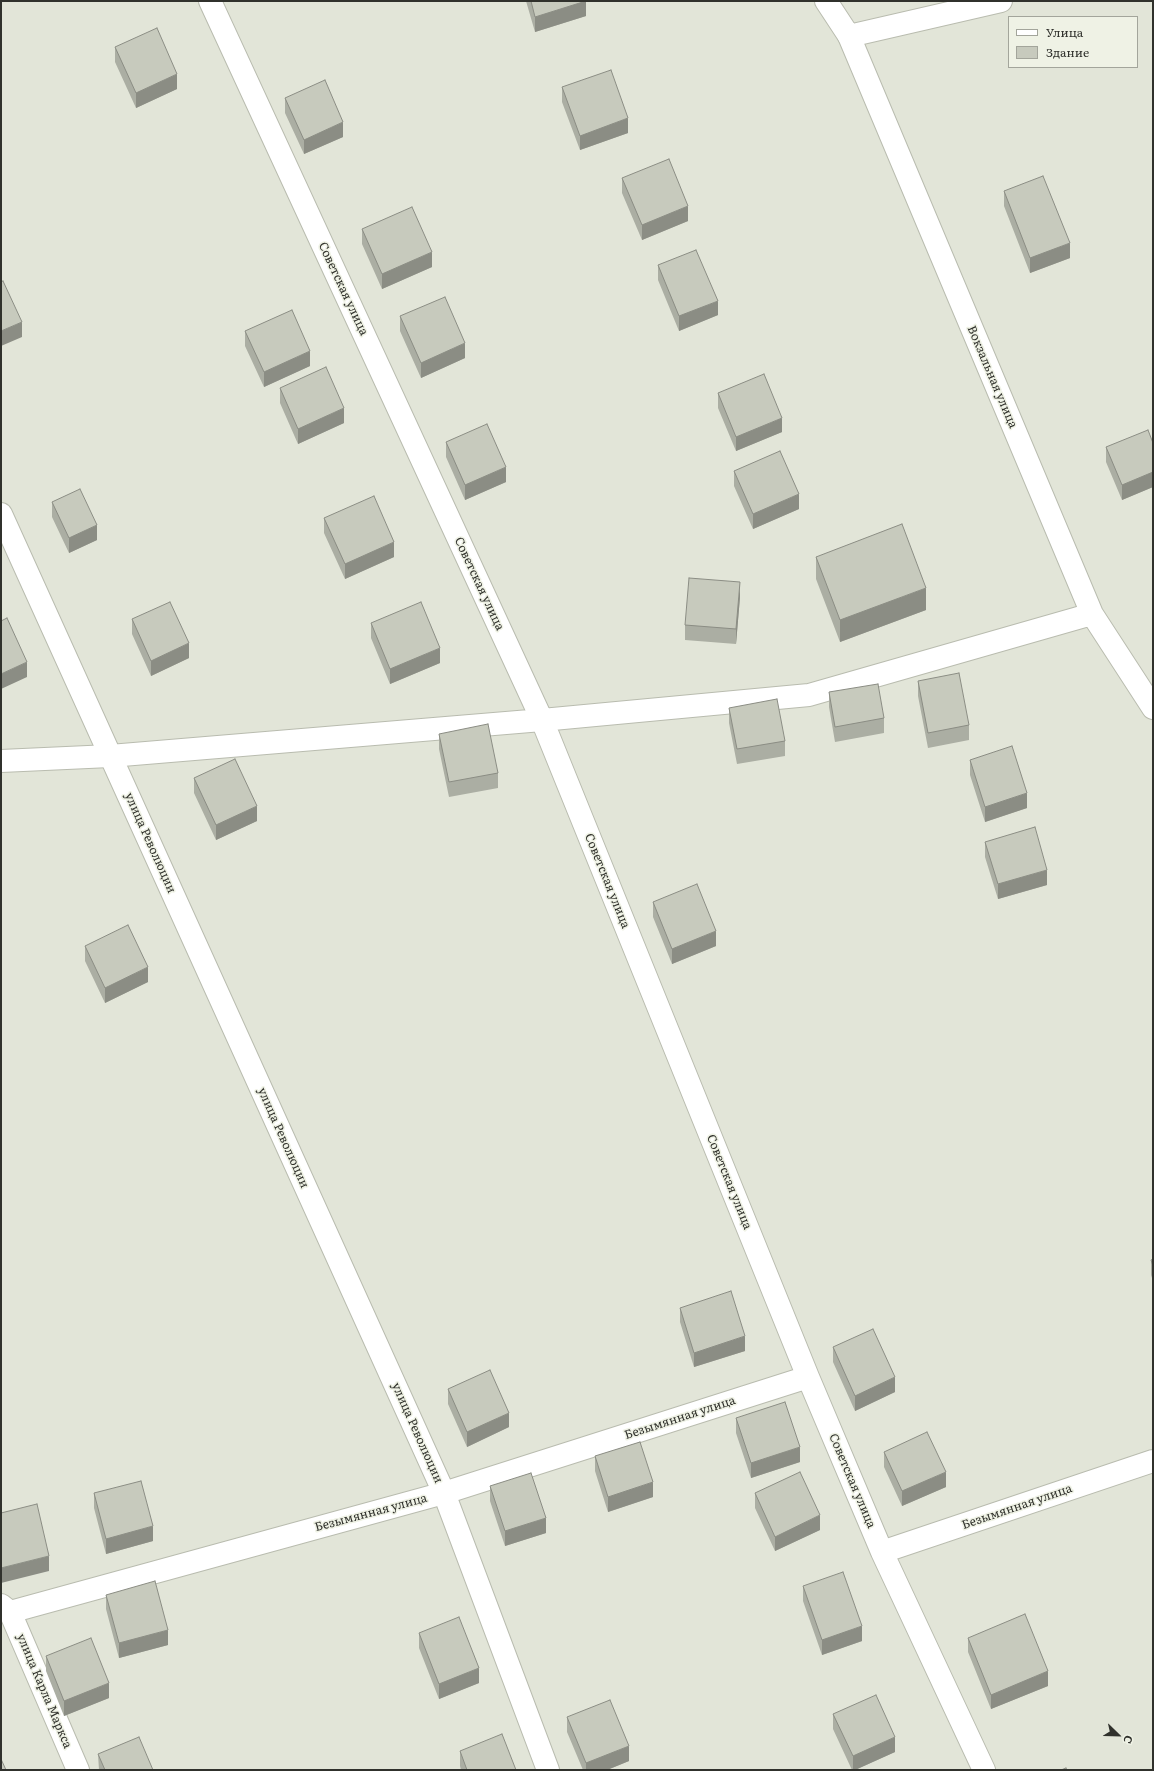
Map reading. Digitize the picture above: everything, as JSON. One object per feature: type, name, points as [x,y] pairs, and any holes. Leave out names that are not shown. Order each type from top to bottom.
[{"type":"street","name":"Советская улица","points":[[210,1],[542,720],[808,1377],[882,1552],[984,1770]]},
{"type":"street","name":"Вокзальная улица","points":[[826,1],[849,36],[1092,614],[1153,708]]},
{"type":"street","points":[[849,36],[1001,1]]},
{"type":"street","name":"улица Революции","points":[[1,514],[444,1492],[548,1770]]},
{"type":"street","points":[[1,761],[110,756],[542,720],[809,695],[1092,614]]},
{"type":"street","name":"Безымянная улица","points":[[5,1608],[444,1492],[808,1377]]},
{"type":"street","name":"Безымянная улица","points":[[882,1552],[1153,1461]]},
{"type":"street","name":"улица Карла Маркса","points":[[5,1608],[78,1770]]},
{"type":"building","points":[[531,1],[586,1],[535,17]]},
{"type":"building","points":[[157,28],[177,74],[136,93],[115,47]]},
{"type":"building","points":[[611,70],[628,118],[580,136],[562,87]]},
{"type":"building","points":[[325,80],[343,122],[304,140],[285,98]]},
{"type":"building","points":[[669,159],[688,206],[642,225],[622,178]]},
{"type":"building","points":[[1043,176],[1070,243],[1030,258],[1004,191]]},
{"type":"building","points":[[412,207],[432,252],[382,274],[362,229]]},
{"type":"building","points":[[696,250],[718,301],[679,316],[658,265]]},
{"type":"building","points":[[3,281],[22,322],[1,331],[1,282]]},
{"type":"building","points":[[445,297],[465,343],[421,363],[400,316]]},
{"type":"building","points":[[292,310],[310,351],[264,372],[245,331]]},
{"type":"building","points":[[326,367],[344,408],[298,429],[280,388]]},
{"type":"building","points":[[764,374],[782,418],[736,437],[718,393]]},
{"type":"building","points":[[487,424],[506,467],[465,485],[446,442]]},
{"type":"building","points":[[1148,430],[1153,443],[1153,472],[1122,485],[1106,447]]},
{"type":"building","points":[[780,451],[799,494],[753,514],[734,471]]},
{"type":"building","points":[[80,489],[97,525],[69,538],[52,502]]},
{"type":"building","points":[[374,496],[394,542],[345,564],[324,518]]},
{"type":"building","points":[[902,524],[926,588],[840,620],[816,557]]},
{"type":"building","points":[[689,578],[740,582],[736,629],[685,625]]},
{"type":"building","points":[[170,602],[189,643],[151,661],[132,619]]},
{"type":"building","points":[[421,602],[440,648],[390,669],[371,623]]},
{"type":"building","points":[[7,618],[27,662],[1,674],[1,621]]},
{"type":"building","points":[[959,673],[969,725],[928,733],[918,681]]},
{"type":"building","points":[[878,684],[884,718],[835,727],[829,692]]},
{"type":"building","points":[[777,699],[785,741],[737,749],[729,708]]},
{"type":"building","points":[[488,724],[498,773],[449,782],[439,734]]},
{"type":"building","points":[[1012,746],[1027,793],[985,807],[970,760]]},
{"type":"building","points":[[235,759],[257,806],[216,825],[194,778]]},
{"type":"building","points":[[1035,827],[1047,870],[998,884],[985,842]]},
{"type":"building","points":[[697,884],[716,931],[672,949],[653,902]]},
{"type":"building","points":[[128,925],[148,967],[105,988],[85,946]]},
{"type":"building","points":[[731,1291],[745,1336],[694,1353],[680,1308]]},
{"type":"building","points":[[873,1329],[895,1377],[855,1396],[833,1347]]},
{"type":"building","points":[[490,1370],[509,1413],[467,1432],[448,1389]]},
{"type":"building","points":[[785,1402],[800,1447],[751,1463],[736,1418]]},
{"type":"building","points":[[927,1432],[946,1472],[902,1491],[884,1452]]},
{"type":"building","points":[[640,1442],[653,1482],[608,1497],[595,1456]]},
{"type":"building","points":[[800,1472],[820,1515],[775,1537],[755,1493]]},
{"type":"building","points":[[531,1473],[546,1518],[505,1531],[490,1486]]},
{"type":"building","points":[[141,1481],[153,1526],[106,1539],[94,1493]]},
{"type":"building","points":[[37,1504],[49,1556],[1,1568],[1,1513]]},
{"type":"building","points":[[843,1572],[862,1626],[822,1640],[803,1586]]},
{"type":"building","points":[[155,1581],[168,1630],[119,1643],[106,1595]]},
{"type":"building","points":[[1025,1614],[1048,1671],[991,1695],[968,1638]]},
{"type":"building","points":[[459,1617],[479,1668],[439,1684],[419,1633]]},
{"type":"building","points":[[91,1638],[109,1683],[64,1701],[46,1656]]},
{"type":"building","points":[[876,1695],[895,1737],[853,1756],[833,1714]]},
{"type":"building","points":[[610,1700],[629,1746],[586,1763],[567,1717]]},
{"type":"building","points":[[502,1734],[516,1770],[467,1770],[460,1751]]},
{"type":"building","points":[[139,1737],[153,1770],[105,1770],[98,1754]]},
{"type":"building","points":[[1,1759],[6,1770],[1,1770]]}]
